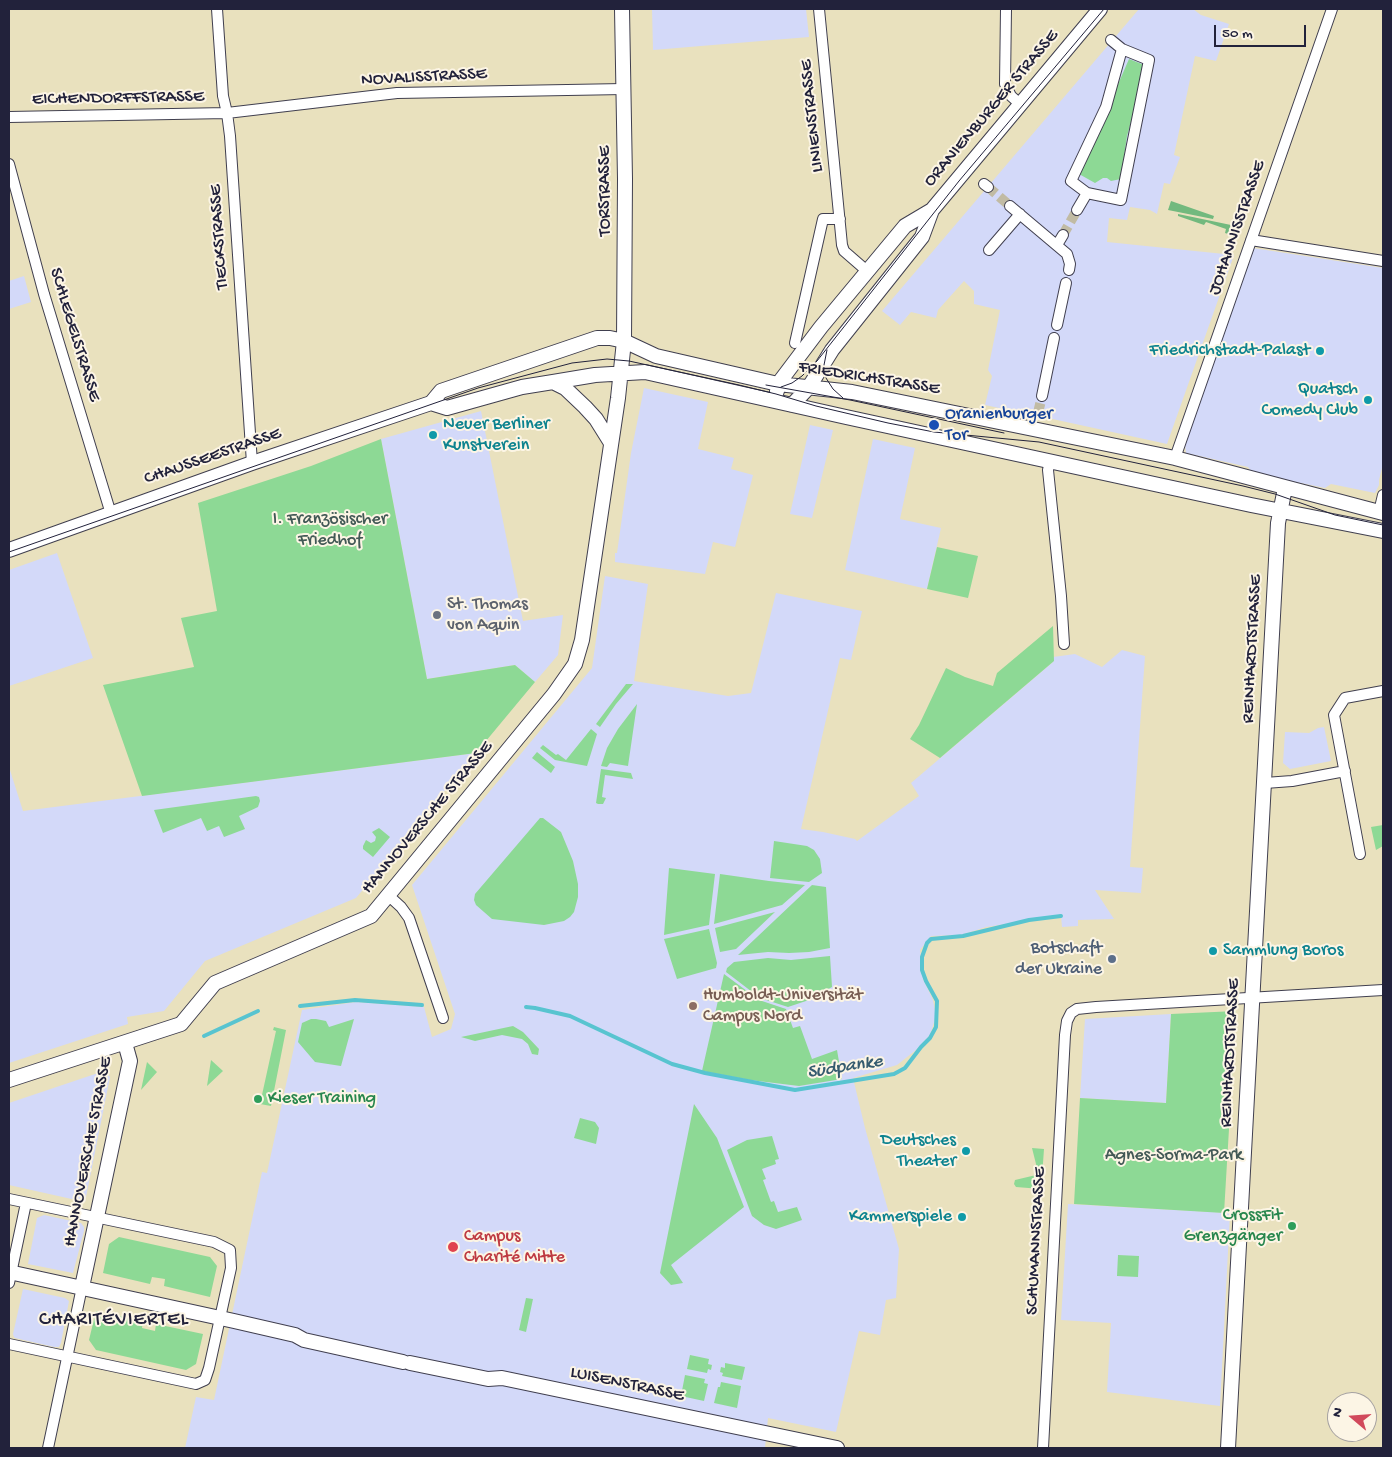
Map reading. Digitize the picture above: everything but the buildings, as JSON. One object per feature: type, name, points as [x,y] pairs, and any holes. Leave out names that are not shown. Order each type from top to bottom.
[{"type":"main road","name":"TORSTRASSE","points":[[620,372],[624,341],[624,89],[622,9]]},
{"type":"main road","name":"ORANIENBURGER STRASSE","points":[[792,405],[809,387],[832,350],[922,237],[932,210],[1100,9]]},
{"type":"main road","name":"ORANIENBURGER STRASSE","points":[[775,402],[778,384],[821,327],[904,226],[932,210]]},
{"type":"main road","name":"CHAUSSEESTRASSE","points":[[9,550],[252,463],[431,403],[441,391],[597,338],[624,341]]},
{"type":"main road","name":"FRIEDRICHSTRASSE","points":[[624,341],[656,356],[778,384],[852,392],[1175,458],[1381,512]]},
{"type":"main road","name":"CHAUSSEESTRASSE","points":[[431,403],[447,408],[522,387],[620,372]]},
{"type":"main road","points":[[620,372],[645,372],[775,402],[1383,531]]},
{"type":"main road","name":"HANNOVERSCHE STRASSE","points":[[82,1288],[130,1061],[124,1043],[181,1024],[215,983],[371,916],[566,680],[576,664],[582,640],[620,372]]},
{"type":"main road","points":[[553,382],[565,388],[585,407],[596,419],[611,443]]},
{"type":"main road","points":[[1281,510],[1285,488]]},
{"type":"main road","name":"REINHARDTSTRASSE","points":[[1228,1448],[1278,523],[1281,510]]},
{"type":"main road","points":[[9,1080],[124,1043]]},
{"type":"main road","name":"LUISENSTRASSE","points":[[9,1276],[82,1288],[295,1335],[304,1340],[406,1362],[488,1379],[502,1378],[837,1448]]},
{"type":"street","name":"TIECKSTRASSE","points":[[217,9],[223,96],[227,113],[252,463]]},
{"type":"street","name":"LINIENSTRASSE","points":[[819,9],[844,251],[867,271]]},
{"type":"street","points":[[1006,9],[1005,84],[1011,96],[1020,104]]},
{"type":"street","name":"JOHANNISSTRASSE","points":[[1175,458],[1332,9]]},
{"type":"street","points":[[1111,40],[1122,49],[1149,60],[1120,200],[1087,193],[1072,181],[1106,107],[1122,49]]},
{"type":"street","name":"NOVALISSTRASSE","points":[[227,113],[397,93],[624,89]]},
{"type":"street","name":"EICHENDORFFSTRASSE","points":[[9,117],[227,113]]},
{"type":"street","name":"SCHLEGELSTRASSE","points":[[9,164],[44,294],[111,514]]},
{"type":"street","points":[[1077,210],[1087,193]]},
{"type":"street","points":[[1010,206],[1060,240],[1070,259],[1069,270]]},
{"type":"street","points":[[989,250],[1020,214]]},
{"type":"street","points":[[795,343],[823,219],[840,219]]},
{"type":"street","points":[[1251,240],[1383,261]]},
{"type":"street","points":[[1057,326],[1066,283]]},
{"type":"street","points":[[1042,396],[1054,338]]},
{"type":"street","points":[[1050,461],[1048,470],[1064,644]]},
{"type":"street","points":[[1381,512],[1383,495]]},
{"type":"street","points":[[1360,854],[1334,715],[1345,698],[1383,691]]},
{"type":"street","points":[[1265,783],[1292,781],[1345,771]]},
{"type":"street","points":[[389,896],[402,906],[409,918],[443,1018]]},
{"type":"street","name":"SCHUMANNSTRASSE","points":[[1043,1448],[1065,1035],[1067,1021],[1071,1013],[1077,1009],[1383,990]]},
{"type":"street","points":[[9,1199],[214,1242],[230,1250],[231,1268],[205,1380],[196,1384],[9,1344]]},
{"type":"street","points":[[9,1276],[26,1203]]},
{"type":"street","name":"HANNOVERSCHE STRASSE","points":[[48,1448],[82,1288]]},
{"type":"shaded area","points":[[652,9],[806,9],[809,37],[653,50]]},
{"type":"shaded area","points":[[1139,9],[1193,9],[1201,15],[1229,24],[1216,61],[1195,56],[1174,155],[1180,157],[1170,184],[1164,183],[1157,214],[1150,210],[1130,207],[1127,220],[1109,218],[1107,242],[1234,255],[1167,444],[1048,418],[1048,415],[1028,411],[1027,414],[985,405],[992,376],[988,370],[1000,310],[974,304],[974,291],[964,281],[938,310],[936,318],[911,312],[900,325],[882,311]]},
{"type":"shaded area","points":[[1253,248],[1383,268],[1383,464],[1379,485],[1375,493],[1331,484],[1325,488],[1252,473],[1248,467],[1186,453],[1185,445]]},
{"type":"shaded area","points":[[24,276],[31,302],[9,309],[9,281]]},
{"type":"shaded area","points":[[644,388],[708,402],[698,449],[734,458],[731,469],[753,475],[735,547],[713,542],[705,574],[615,562],[631,453]]},
{"type":"shaded area","points":[[481,411],[523,621],[563,615],[558,655],[535,682],[515,665],[427,679],[381,439]]},
{"type":"shaded area","points":[[810,425],[833,430],[812,518],[790,514]]},
{"type":"shaded area","points":[[873,439],[915,448],[900,519],[941,528],[927,589],[845,570]]},
{"type":"shaded area","points":[[57,553],[93,658],[9,686],[9,570]]},
{"type":"shaded area","points":[[605,576],[648,584],[634,681],[728,696],[751,693],[776,593],[862,611],[851,660],[840,658],[801,829],[823,832],[857,841],[919,796],[911,783],[1053,662],[1053,657],[1075,654],[1102,667],[1122,650],[1145,656],[1130,867],[1143,868],[1141,893],[1095,890],[1114,919],[1078,920],[1078,926],[1062,927],[1061,916],[986,927],[961,935],[931,936],[920,950],[923,979],[933,1000],[936,1016],[930,1035],[916,1050],[897,1065],[853,1078],[899,1249],[896,1298],[886,1300],[880,1335],[859,1331],[836,1432],[768,1418],[765,1448],[185,1448],[196,1397],[214,1400],[262,1172],[267,1173],[302,1010],[356,1002],[424,1007],[432,1037],[451,1029],[455,1014],[412,885],[592,668]]},
{"type":"shaded area","points":[[1324,727],[1331,761],[1290,769],[1283,763],[1285,732],[1309,733]]},
{"type":"shaded area","points":[[476,753],[356,898],[205,961],[164,1011],[127,1017],[128,1024],[9,1063],[9,767],[23,811]]},
{"type":"shaded area","points":[[1171,1014],[1166,1103],[1080,1098],[1085,1019]]},
{"type":"shaded area","points":[[104,1071],[110,1077],[85,1202],[9,1185],[9,1103]]},
{"type":"shaded area","points":[[1068,1204],[1230,1213],[1220,1406],[1107,1392],[1111,1323],[1061,1320]]},
{"type":"shaded area","points":[[44,1215],[81,1223],[84,1227],[73,1273],[28,1264],[37,1218]]},
{"type":"shaded area","points":[[23,1289],[65,1298],[69,1301],[59,1347],[14,1337],[13,1334]]},
{"type":"green space","points":[[1129,59],[1147,66],[1127,136],[1121,179],[1111,181],[1103,178],[1095,183],[1079,174]]},
{"type":"green space","points":[[1171,201],[1214,216],[1213,219],[1168,210]]},
{"type":"green space","points":[[1178,214],[1231,225],[1228,234],[1225,233],[1226,229],[1206,222],[1204,225],[1178,216]]},
{"type":"green space","name":"I. Französischer Friedhof","points":[[381,439],[427,679],[515,665],[535,682],[476,753],[142,796],[103,685],[194,667],[181,618],[217,611],[198,503],[311,466]]},
{"type":"green space","points":[[937,547],[978,556],[968,598],[927,589]]},
{"type":"green space","points":[[1053,626],[1054,661],[940,758],[910,739],[919,725],[946,668],[965,677],[993,686],[997,673]]},
{"type":"green space","points":[[626,684],[633,684],[600,727],[596,724]]},
{"type":"green space","points":[[637,704],[628,766],[610,763],[607,767],[601,766],[607,748],[618,729]]},
{"type":"green space","points":[[591,729],[597,734],[587,766],[555,760],[540,748],[543,745],[566,760]]},
{"type":"green space","points":[[537,752],[555,767],[551,773],[532,758]]},
{"type":"green space","points":[[601,769],[631,773],[633,779],[605,775],[602,797],[606,798],[603,804],[598,804],[596,803]]},
{"type":"green space","points":[[259,797],[260,801],[258,807],[239,816],[245,829],[224,837],[219,826],[207,831],[201,818],[163,833],[154,810]]},
{"type":"green space","points":[[540,818],[543,818],[561,832],[573,861],[578,884],[578,897],[574,912],[564,921],[544,925],[492,919],[476,905],[474,900],[475,894]]},
{"type":"green space","points":[[1383,825],[1383,846],[1376,850],[1371,827]]},
{"type":"green space","points":[[379,828],[390,837],[373,857],[363,849],[363,846],[366,840],[371,843],[375,841],[376,837],[372,832]]},
{"type":"green space","points":[[774,841],[807,846],[814,850],[820,859],[822,873],[809,882],[770,878]]},
{"type":"green space","points":[[669,868],[715,874],[709,925],[664,935]]},
{"type":"green space","points":[[720,874],[805,885],[782,905],[714,924]]},
{"type":"green space","points":[[812,885],[826,887],[830,948],[809,952],[768,952],[738,955]]},
{"type":"green space","points":[[775,912],[736,949],[720,952],[715,928]]},
{"type":"green space","points":[[709,929],[717,963],[716,968],[677,979],[664,939]]},
{"type":"green space","points":[[830,956],[832,987],[806,1001],[788,1007],[760,998],[726,972],[727,968],[734,962],[768,958],[791,960]]},
{"type":"green space","points":[[724,974],[759,1000],[786,1009],[793,1028],[800,1026],[812,1059],[837,1050],[842,1079],[799,1086],[750,1080],[702,1071]]},
{"type":"green space","name":"Agnes-Sorma-Park","points":[[1236,1011],[1224,1213],[1074,1204],[1080,1098],[1166,1103],[1171,1014]]},
{"type":"green space","points":[[311,1019],[326,1021],[329,1027],[354,1019],[341,1066],[315,1062],[298,1042],[302,1023]]},
{"type":"green space","points":[[513,1026],[523,1032],[539,1049],[538,1055],[532,1054],[528,1044],[522,1039],[502,1035],[475,1041],[461,1037]]},
{"type":"green space","points":[[274,1027],[286,1030],[271,1106],[260,1104],[276,1031],[273,1030]]},
{"type":"green space","points":[[211,1060],[223,1071],[207,1086]]},
{"type":"green space","points":[[147,1062],[157,1072],[141,1090]]},
{"type":"green space","points":[[694,1104],[717,1138],[744,1207],[671,1265],[683,1283],[671,1285],[660,1273]]},
{"type":"green space","points":[[580,1118],[595,1122],[599,1128],[596,1144],[574,1138]]},
{"type":"green space","points":[[772,1136],[779,1159],[775,1160],[776,1164],[762,1169],[766,1179],[763,1180],[771,1202],[774,1201],[778,1212],[797,1207],[802,1220],[776,1229],[764,1225],[752,1216],[727,1150],[747,1140]]},
{"type":"green space","points":[[1032,1148],[1044,1149],[1042,1177],[1038,1172]]},
{"type":"green space","points":[[1036,1175],[1042,1180],[1041,1189],[1016,1187],[1014,1184],[1015,1180]]},
{"type":"green space","points":[[119,1237],[210,1257],[217,1266],[210,1297],[164,1286],[165,1279],[152,1277],[150,1284],[103,1273],[109,1244]]},
{"type":"green space","points":[[1118,1255],[1139,1256],[1138,1277],[1117,1276]]},
{"type":"green space","points":[[526,1298],[533,1299],[526,1332],[519,1330]]},
{"type":"green space","points":[[96,1311],[143,1321],[142,1328],[155,1331],[156,1324],[203,1334],[196,1364],[186,1370],[96,1350],[89,1340]]},
{"type":"green space","points":[[690,1355],[709,1359],[708,1364],[712,1365],[711,1370],[708,1369],[707,1373],[687,1369]]},
{"type":"green space","points":[[725,1363],[745,1367],[742,1380],[722,1376],[723,1373],[720,1372],[721,1367],[725,1368]]},
{"type":"green space","points":[[685,1375],[705,1379],[704,1383],[708,1384],[704,1401],[681,1396]]},
{"type":"green space","points":[[721,1382],[741,1386],[737,1408],[714,1403]]},
{"type":"waterway","name":"Südpanke","points":[[526,1007],[570,1016],[672,1064],[705,1073],[795,1090],[894,1074],[905,1068],[930,1038],[936,1027],[937,1001],[922,970],[922,957],[927,943],[931,939],[963,936],[1029,920],[1061,916]]},
{"type":"waterway","name":"Südpanke","points":[[300,1006],[355,1000],[422,1005]]},
{"type":"waterway","name":"Südpanke","points":[[204,1036],[258,1011]]},
{"type":"tunnel","points":[[988,187],[1010,206]]},
{"type":"tunnel","points":[[1063,235],[1077,210]]},
{"type":"tunnel","points":[[1038,413],[1042,396]]},
{"type":"tram line","points":[[781,387],[792,383],[802,376],[817,361],[959,181],[1104,9]]},
{"type":"tram line","points":[[827,350],[824,365],[826,378],[833,389],[843,398]]},
{"type":"tram line","points":[[9,552],[478,388],[572,363],[607,359],[629,361],[739,385],[816,406],[934,432],[1039,442],[1243,486],[1275,494],[1335,515],[1383,525]]},
{"type":"tram line","points":[[766,385],[850,400],[1004,433]]},
{"type":"place","name":"Friedrichstadt-Palast","points":[[1320,351]]},
{"type":"place","name":"Quatsch Comedy Club","points":[[1368,400]]},
{"type":"place","name":"Oranienburger Tor","points":[[934,425]]},
{"type":"place","name":"Neuer Berliner Kunstverein","points":[[433,435]]},
{"type":"place","name":"St. Thomas von Aquin","points":[[437,615]]},
{"type":"place","name":"Sammlung Boros","points":[[1213,951]]},
{"type":"place","name":"Botschaft der Ukraine","points":[[1112,959]]},
{"type":"place","name":"Humboldt-Universität Campus Nord","points":[[693,1006]]},
{"type":"place","name":"Kieser Training","points":[[258,1099]]},
{"type":"place","name":"Deutsches Theater","points":[[966,1151]]},
{"type":"place","name":"Kammerspiele","points":[[962,1217]]},
{"type":"place","name":"CrossFit Grenzgänger","points":[[1292,1226]]},
{"type":"place","name":"Campus Charité Mitte","points":[[453,1247]]},
{"type":"district","name":"CHARITÉVIERTEL","points":[[114,1321]]}]
